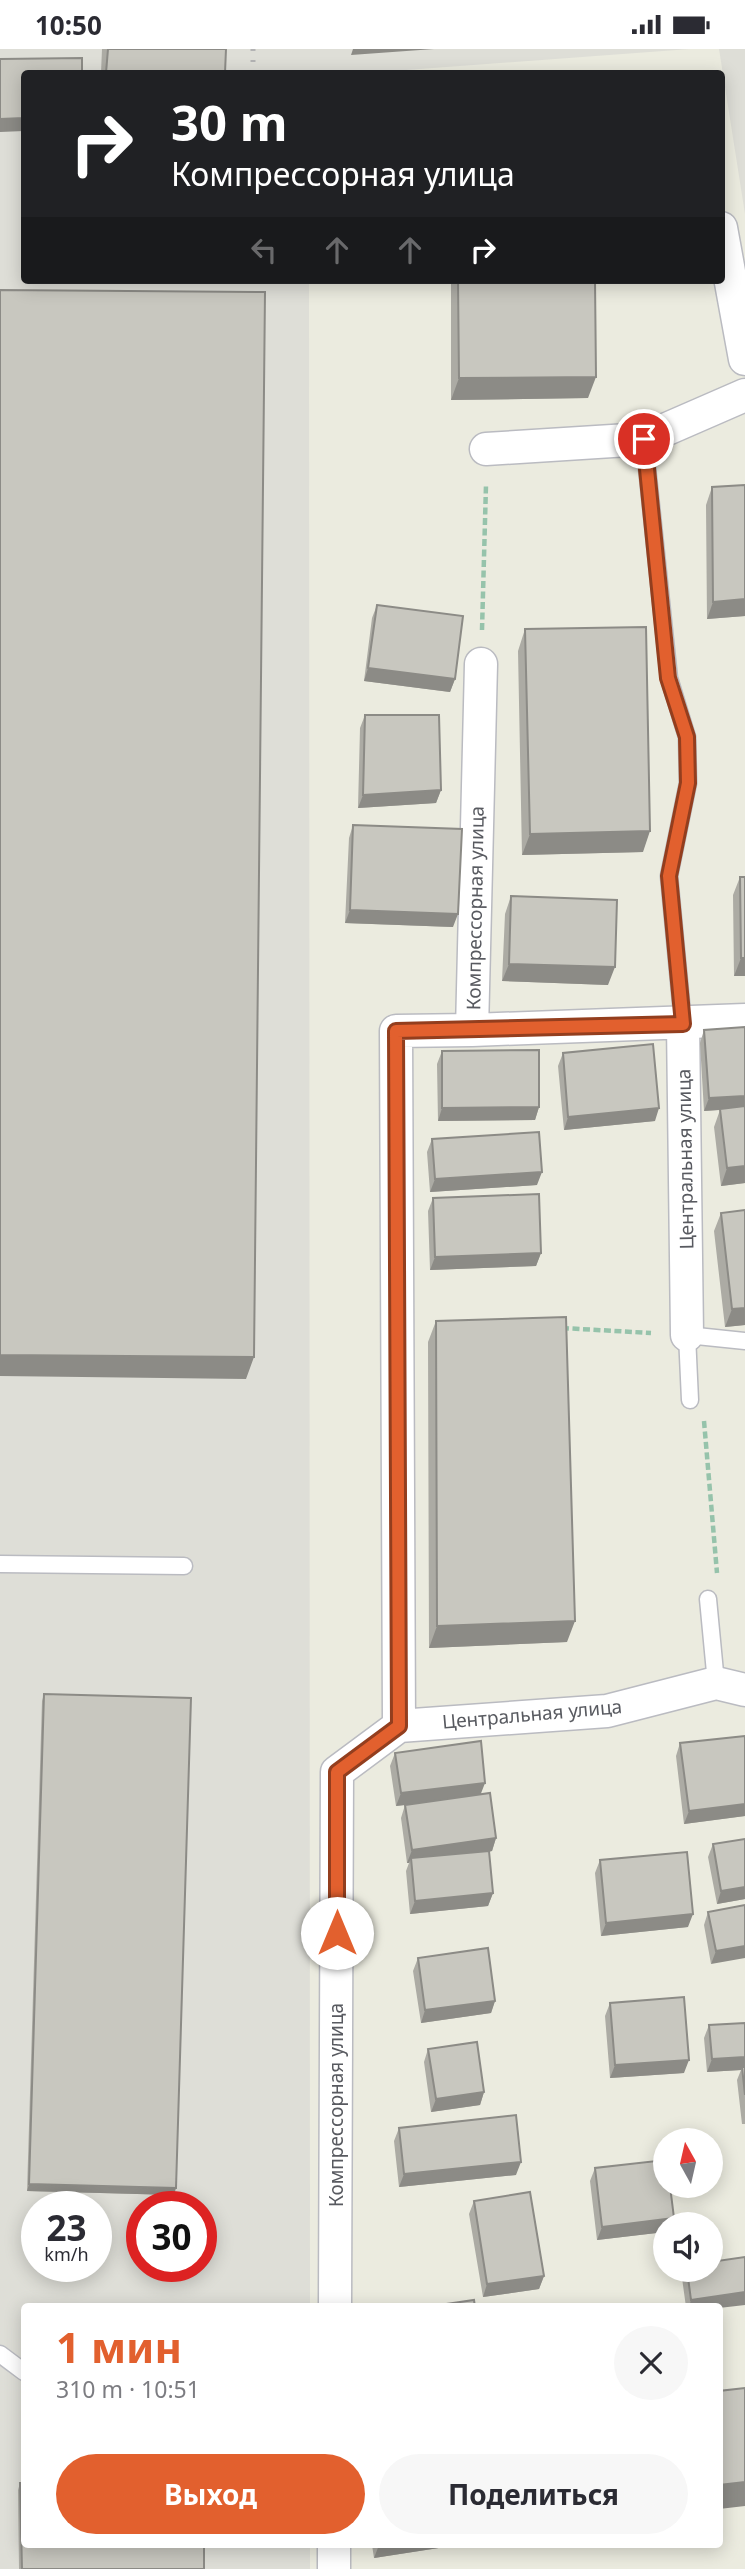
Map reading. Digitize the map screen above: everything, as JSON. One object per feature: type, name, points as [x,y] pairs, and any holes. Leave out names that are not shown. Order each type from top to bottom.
[{"type":"street","points":[[725,250],[745,359]]},
{"type":"street","points":[[486,449],[644,439],[745,395]]},
{"type":"street","name":"Компрессорная улица","points":[[335,2303],[337,1772],[399,1726],[396,1031],[472,1030],[481,664]]},
{"type":"street","points":[[472,1030],[745,1020]]},
{"type":"street","name":"Центральная улица","points":[[683,1024],[687,1335]]},
{"type":"street","name":"Центральная улица","points":[[399,1726],[607,1711],[730,1687]]},
{"type":"street","points":[[334,2548],[334,2569]]},
{"type":"lane","points":[[644,439],[668,678],[687,737],[688,783],[669,876],[683,1024]]},
{"type":"lane","points":[[690,1400],[687,1335],[745,1341]]},
{"type":"lane","points":[[0,1564],[184,1566]]},
{"type":"lane","points":[[708,1599],[730,1687]]},
{"type":"lane","points":[[0,2354],[21,2370]]},
{"type":"path","points":[[481,664],[486,449]]},
{"type":"path","points":[[549,1327],[687,1335]]},
{"type":"path","points":[[690,1400],[705,1423],[717,1578],[708,1599]]},
{"type":"shaded area","points":[[0,49],[690,49],[406,70],[21,70],[21,284],[309,284],[310,2303],[21,2303],[21,2548],[310,2548],[310,2569],[0,2569]]},
{"type":"shaded area","points":[[719,49],[745,49],[745,214],[725,87],[725,70],[722,70]]},
{"type":"building","points":[[108,49],[226,49],[225,70],[106,70]]},
{"type":"building","points":[[82,58],[82,70],[21,70],[21,118],[0,119],[0,59]]},
{"type":"building","points":[[458,284],[595,284],[596,377],[459,378]]},
{"type":"building","points":[[0,290],[265,292],[254,1357],[0,1355]]},
{"type":"building","points":[[745,485],[745,599],[713,602],[712,487]]},
{"type":"building","points":[[377,605],[463,616],[455,679],[368,668]]},
{"type":"building","points":[[646,627],[650,831],[530,834],[525,629]]},
{"type":"building","points":[[365,715],[439,715],[441,790],[363,795]]},
{"type":"building","points":[[353,825],[462,829],[458,914],[350,910]]},
{"type":"building","points":[[740,877],[745,877],[745,958],[741,958]]},
{"type":"building","points":[[511,896],[617,900],[615,967],[509,964]]},
{"type":"building","points":[[745,1027],[745,1096],[709,1098],[704,1030]]},
{"type":"building","points":[[653,1044],[659,1108],[568,1117],[563,1053]]},
{"type":"building","points":[[539,1050],[539,1107],[442,1108],[442,1051]]},
{"type":"building","points":[[745,1106],[745,1166],[727,1168],[720,1109]]},
{"type":"building","points":[[539,1132],[542,1172],[435,1179],[432,1139]]},
{"type":"building","points":[[539,1194],[541,1253],[435,1257],[433,1198]]},
{"type":"building","points":[[745,1210],[745,1308],[732,1309],[721,1213]]},
{"type":"building","points":[[566,1317],[575,1621],[437,1626],[436,1321]]},
{"type":"building","points":[[44,1694],[191,1698],[176,2188],[29,2184]]},
{"type":"building","points":[[745,1736],[745,1804],[689,1811],[680,1743]]},
{"type":"building","points":[[481,1741],[485,1783],[401,1793],[395,1753]]},
{"type":"building","points":[[490,1793],[496,1838],[412,1850],[405,1805]]},
{"type":"building","points":[[745,1839],[745,1887],[721,1891],[713,1844]]},
{"type":"building","points":[[489,1851],[493,1893],[415,1901],[411,1858]]},
{"type":"building","points":[[687,1852],[693,1914],[606,1923],[600,1860]]},
{"type":"building","points":[[745,1905],[745,1946],[716,1951],[708,1912]]},
{"type":"building","points":[[488,1948],[495,2001],[425,2010],[418,1958]]},
{"type":"building","points":[[684,1997],[689,2060],[615,2065],[610,2003]]},
{"type":"building","points":[[745,2023],[745,2057],[712,2059],[709,2025]]},
{"type":"building","points":[[477,2042],[484,2092],[436,2099],[428,2049]]},
{"type":"building","points":[[742,2067],[745,2067],[745,2095]]},
{"type":"building","points":[[516,2115],[521,2162],[404,2174],[399,2128]]},
{"type":"building","points":[[653,2161],[653,2198],[672,2198],[673,2212],[653,2212],[653,2221],[602,2227],[595,2168]]},
{"type":"building","points":[[530,2192],[544,2276],[487,2284],[474,2201]]},
{"type":"building","points":[[745,2257],[745,2292],[691,2300],[689,2282],[723,2282],[723,2260]]},
{"type":"building","points":[[474,2300],[474,2303],[453,2303]]},
{"type":"building","points":[[745,2388],[745,2482],[723,2485],[723,2391]]},
{"type":"building","points":[[22,2548],[204,2548],[204,2569],[22,2569]]},
{"type":"railway","points":[[253,49],[253,70]]},
{"type":"route","points":[[337,1933],[337,1772],[399,1726],[396,1031],[683,1024],[669,876],[688,783],[687,737],[668,678],[644,439]]}]
